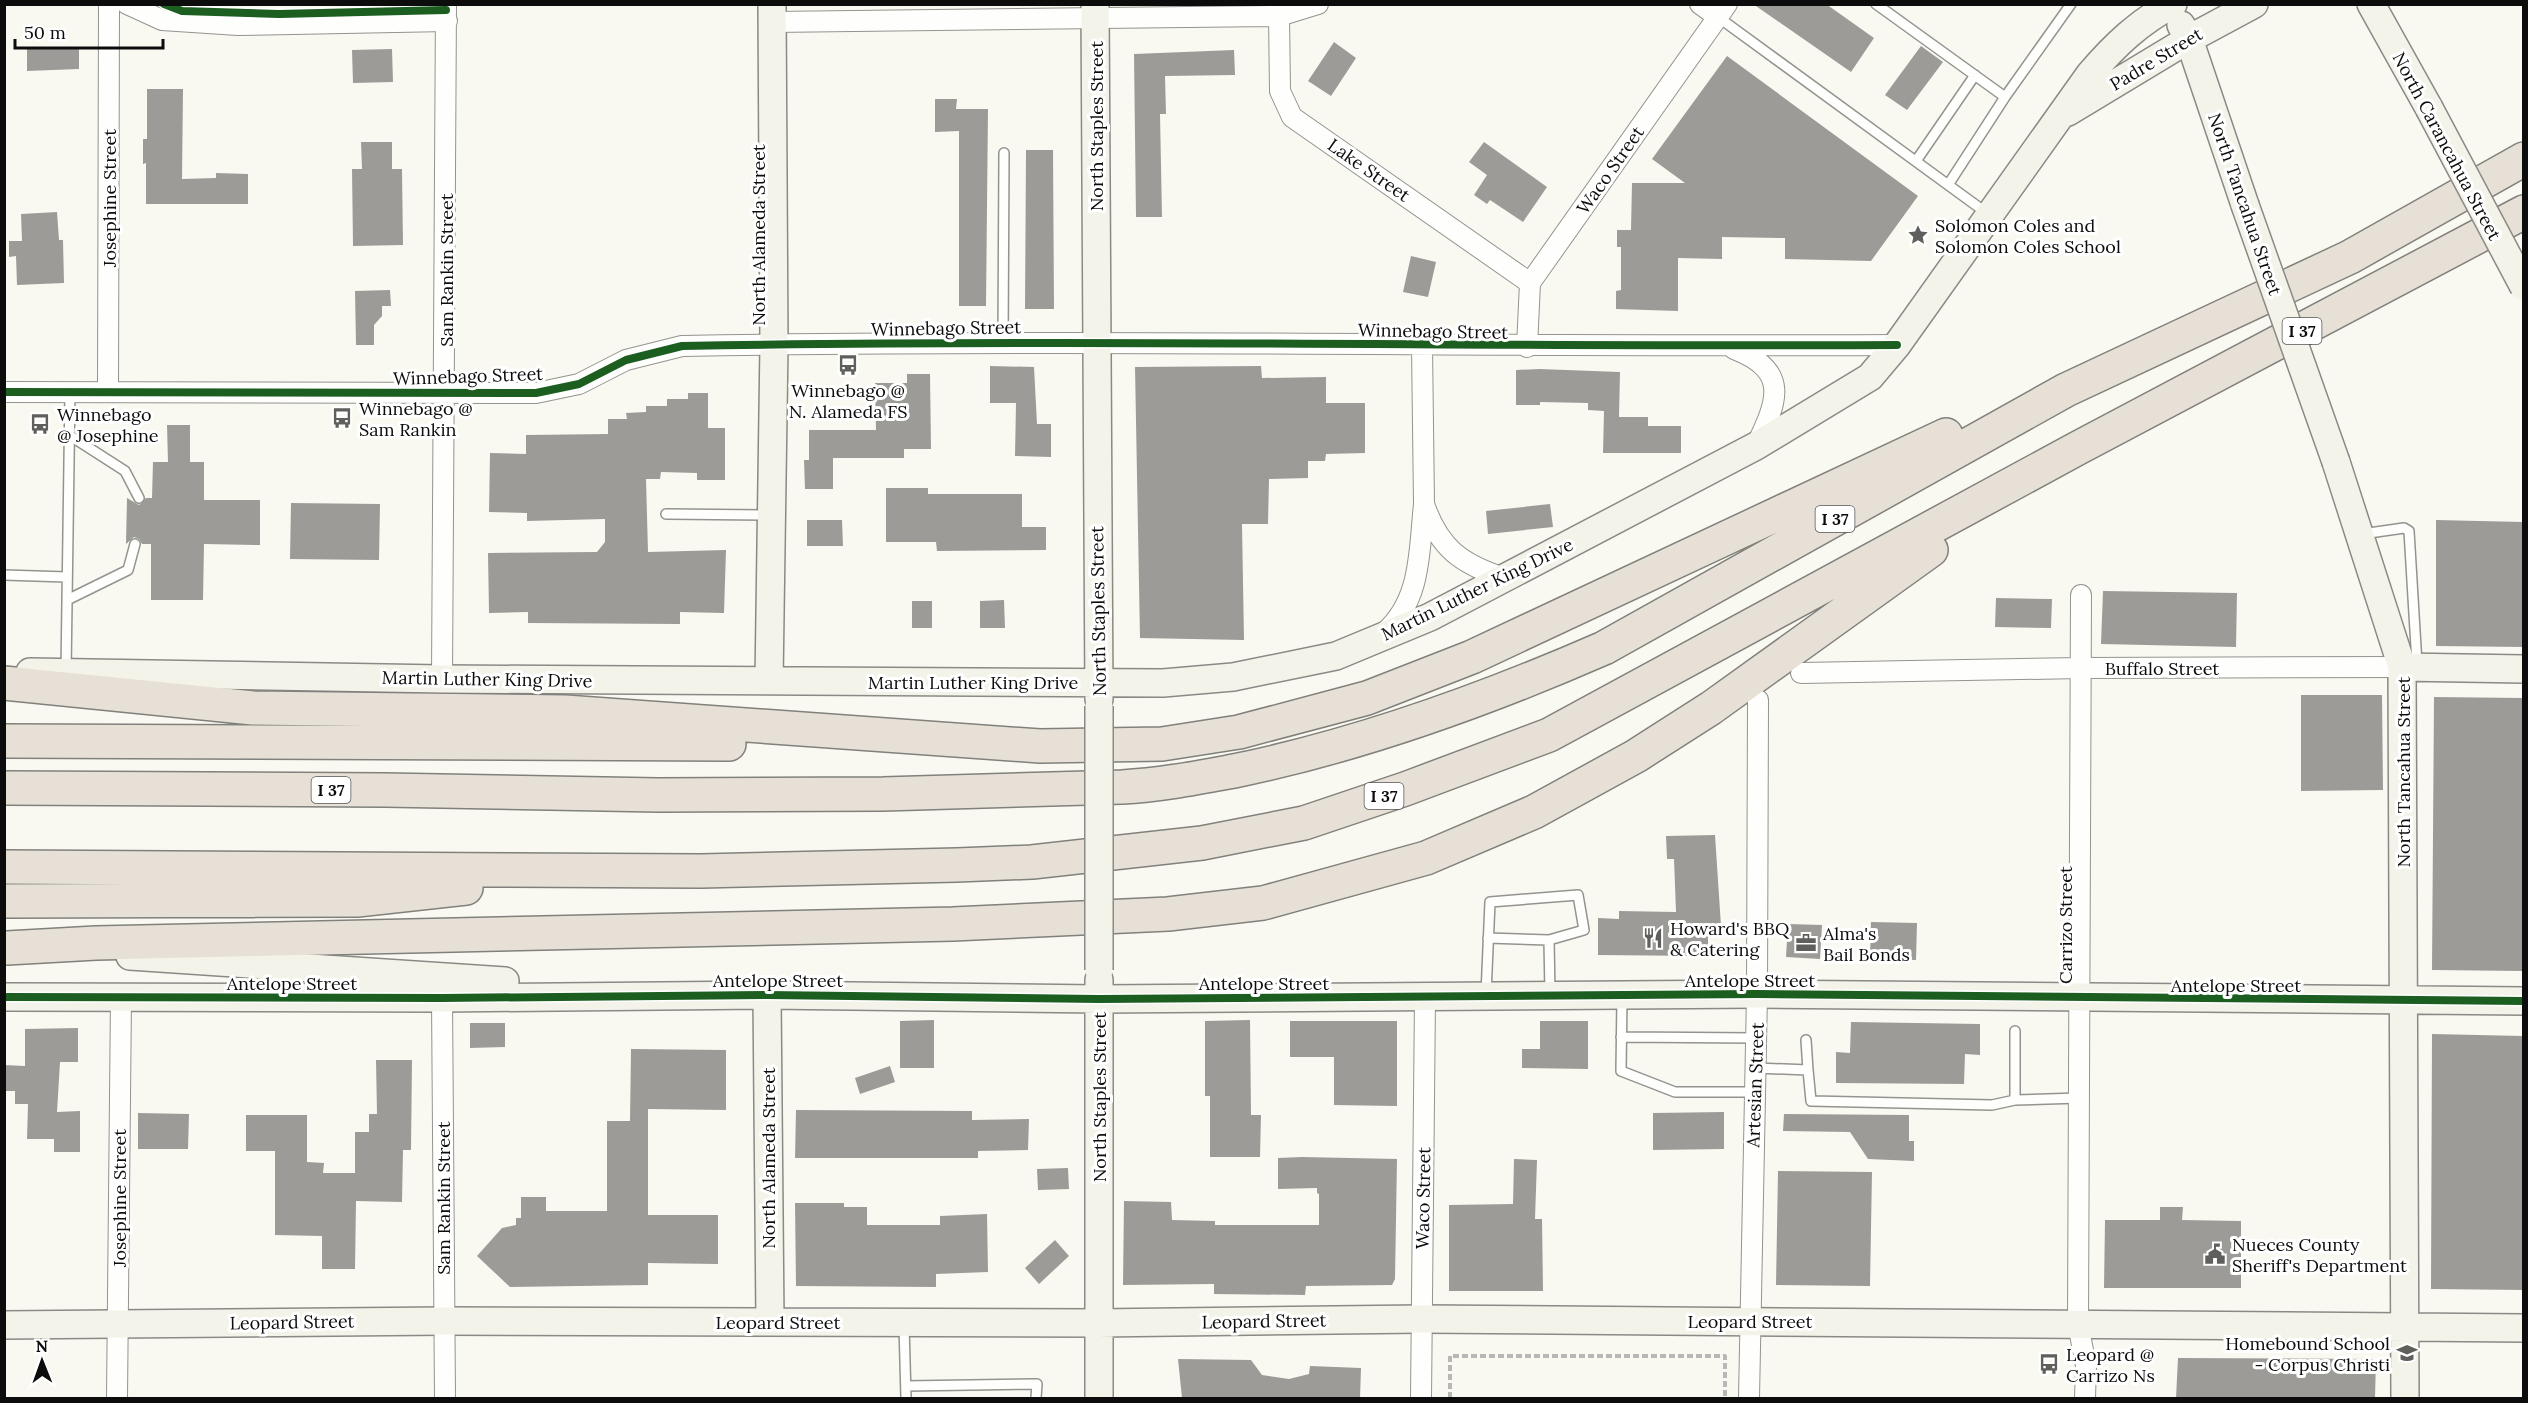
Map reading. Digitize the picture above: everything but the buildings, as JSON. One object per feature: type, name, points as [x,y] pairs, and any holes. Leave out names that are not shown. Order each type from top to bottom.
[{"type":"highway","name":"I 37","points":[[4,788],[682,795],[883,794],[1159,785],[1343,745],[1550,672],[1604,648],[2066,390],[2350,257],[2523,159]]},
{"type":"highway","name":"I 37","points":[[4,867],[701,871],[1032,862],[1202,843],[1304,823],[1406,789],[1549,735],[2523,212]]},
{"type":"highway","points":[[4,741],[1040,746],[1162,744],[1239,732],[1367,698],[1472,657],[1966,426],[2066,390]]},
{"type":"highway","points":[[6,948],[96,943],[953,924],[1168,914],[1263,903],[1426,858],[1534,812],[1636,756],[1711,708],[1899,571],[2119,427]]},
{"type":"highway","points":[[4,683],[253,708],[565,712],[1040,746]]},
{"type":"highway","points":[[4,901],[357,900],[614,871]]},
{"type":"main road","name":"Padre Street","points":[[2059,117],[2188,39],[2254,4]]},
{"type":"main road","name":"North Carancahua Street","points":[[2371,4],[2429,108],[2523,287]]},
{"type":"main road","name":"Padre Street","points":[[1870,377],[1897,345],[1988,214],[2116,44],[2145,19],[2170,5]]},
{"type":"main road","name":"North Tancahua Street","points":[[2170,5],[2188,39],[2359,534],[2410,668],[2405,1001],[2406,1326],[2404,1398]]},
{"type":"main road","name":"North Staples Street","points":[[1095,11],[1098,341],[1099,1398]]},
{"type":"main road","name":"North Alameda Street","points":[[769,681],[774,345],[772,13]]},
{"type":"main road","name":"Martin Luther King Drive","points":[[4,672],[442,679],[769,681],[1099,694],[1163,683],[1233,677],[1336,656],[1430,617],[1756,447],[1870,377]]},
{"type":"main road","name":"Buffalo Street","points":[[2410,668],[2523,669]]},
{"type":"main road","points":[[6,948],[585,987],[767,994]]},
{"type":"main road","name":"North Alameda Street","points":[[767,994],[770,1322]]},
{"type":"main road","name":"Antelope Street","points":[[4,997],[442,998],[767,994],[1099,999],[1757,994],[2080,999],[2523,1001]]},
{"type":"main road","name":"Leopard Street","points":[[11,1325],[444,1321],[1098,1323],[1421,1319],[2523,1328]]},
{"type":"street","name":"Josephine Street","points":[[108,392],[109,4]]},
{"type":"street","points":[[127,4],[162,20],[238,25],[446,13]]},
{"type":"street","points":[[772,13],[1095,11],[1279,16],[1318,4]]},
{"type":"street","points":[[1700,4],[1722,11]]},
{"type":"street","name":"Waco Street","points":[[1530,283],[1722,11]]},
{"type":"street","name":"Sam Rankin Street","points":[[442,679],[446,13]]},
{"type":"street","name":"Lake Street","points":[[1279,16],[1280,91],[1292,117],[1530,283]]},
{"type":"street","points":[[1527,347],[1530,283]]},
{"type":"street","name":"Winnebago Street","points":[[4,392],[445,394],[547,390],[579,384],[626,360],[682,346],[1098,341],[1527,347],[1897,345]]},
{"type":"street","points":[[1378,639],[1401,616],[1415,586],[1424,504],[1422,346]]},
{"type":"street","points":[[1726,346],[1754,357],[1771,377],[1776,397],[1771,415],[1756,447]]},
{"type":"street","points":[[1424,504],[1436,532],[1457,557],[1469,565],[1504,578]]},
{"type":"street","name":"Carrizo Street","points":[[2081,595],[2078,1324],[2086,1366],[2085,1398]]},
{"type":"street","name":"Buffalo Street","points":[[1801,673],[2081,668],[2410,668]]},
{"type":"street","name":"Artesian Street","points":[[1749,1398],[1757,994],[1758,700]]},
{"type":"street","name":"Josephine Street","points":[[117,1398],[121,997]]},
{"type":"street","name":"Sam Rankin Street","points":[[442,998],[445,1398]]},
{"type":"street","name":"Waco Street","points":[[1421,1398],[1425,998]]},
{"type":"lane","points":[[1876,4],[2005,97]]},
{"type":"lane","points":[[1948,185],[2005,97],[2071,4]]},
{"type":"lane","points":[[1722,11],[1988,214]]},
{"type":"lane","points":[[1916,161],[1975,75]]},
{"type":"lane","points":[[1003,342],[1004,153]]},
{"type":"lane","points":[[66,673],[70,392]]},
{"type":"lane","points":[[69,435],[125,471],[139,498]]},
{"type":"lane","points":[[666,514],[772,515]]},
{"type":"lane","points":[[2359,534],[2404,528],[2409,531],[2416,632],[2410,668]]},
{"type":"lane","points":[[67,600],[128,570],[135,544]]},
{"type":"lane","points":[[4,575],[67,577]]},
{"type":"lane","points":[[1486,997],[1488,938],[1490,902],[1578,895],[1584,930],[1549,940],[1488,938]]},
{"type":"lane","points":[[1549,940],[1550,996]]},
{"type":"lane","points":[[1622,995],[1621,1071],[1675,1092],[1754,1092]]},
{"type":"lane","points":[[2015,1100],[2016,1031]]},
{"type":"lane","points":[[1621,1037],[1756,1038]]},
{"type":"lane","points":[[1806,1040],[1811,1101],[1992,1106],[2015,1100],[2079,1098]]},
{"type":"lane","points":[[1756,1068],[1808,1070]]},
{"type":"lane","points":[[904,1323],[906,1398]]},
{"type":"lane","points":[[906,1386],[1036,1384],[1036,1398]]},
{"type":"path","points":[[1450,1398],[1450,1356],[1725,1356],[1725,1398]]},
{"type":"cycle path","points":[[164,4],[182,11],[279,14],[446,10]]},
{"type":"cycle path","points":[[4,392],[536,393],[579,384],[626,360],[682,346],[986,343],[1897,345]]},
{"type":"cycle path","points":[[4,997],[442,998],[767,995],[1099,999],[1757,994],[2524,1001]]},
{"type":"place","name":"Solomon Coles and Solomon Coles School","points":[[1918,235]]},
{"type":"place","name":"Winnebago @ N. Alameda FS","points":[[848,365]]},
{"type":"place","name":"Winnebago @ Sam Rankin","points":[[342,418]]},
{"type":"place","name":"Winnebago @ Josephine","points":[[40,424]]},
{"type":"place","name":"Howard's BBQ & Catering","points":[[1653,938]]},
{"type":"place","name":"Alma's Bail Bonds","points":[[1806,943]]},
{"type":"place","name":"Nueces County Sheriff's Department","points":[[2215,1254]]},
{"type":"place","name":"Homebound School - Corpus Christi","points":[[2407,1353]]},
{"type":"place","name":"Leopard @ Carrizo Ns","points":[[2049,1364]]}]
